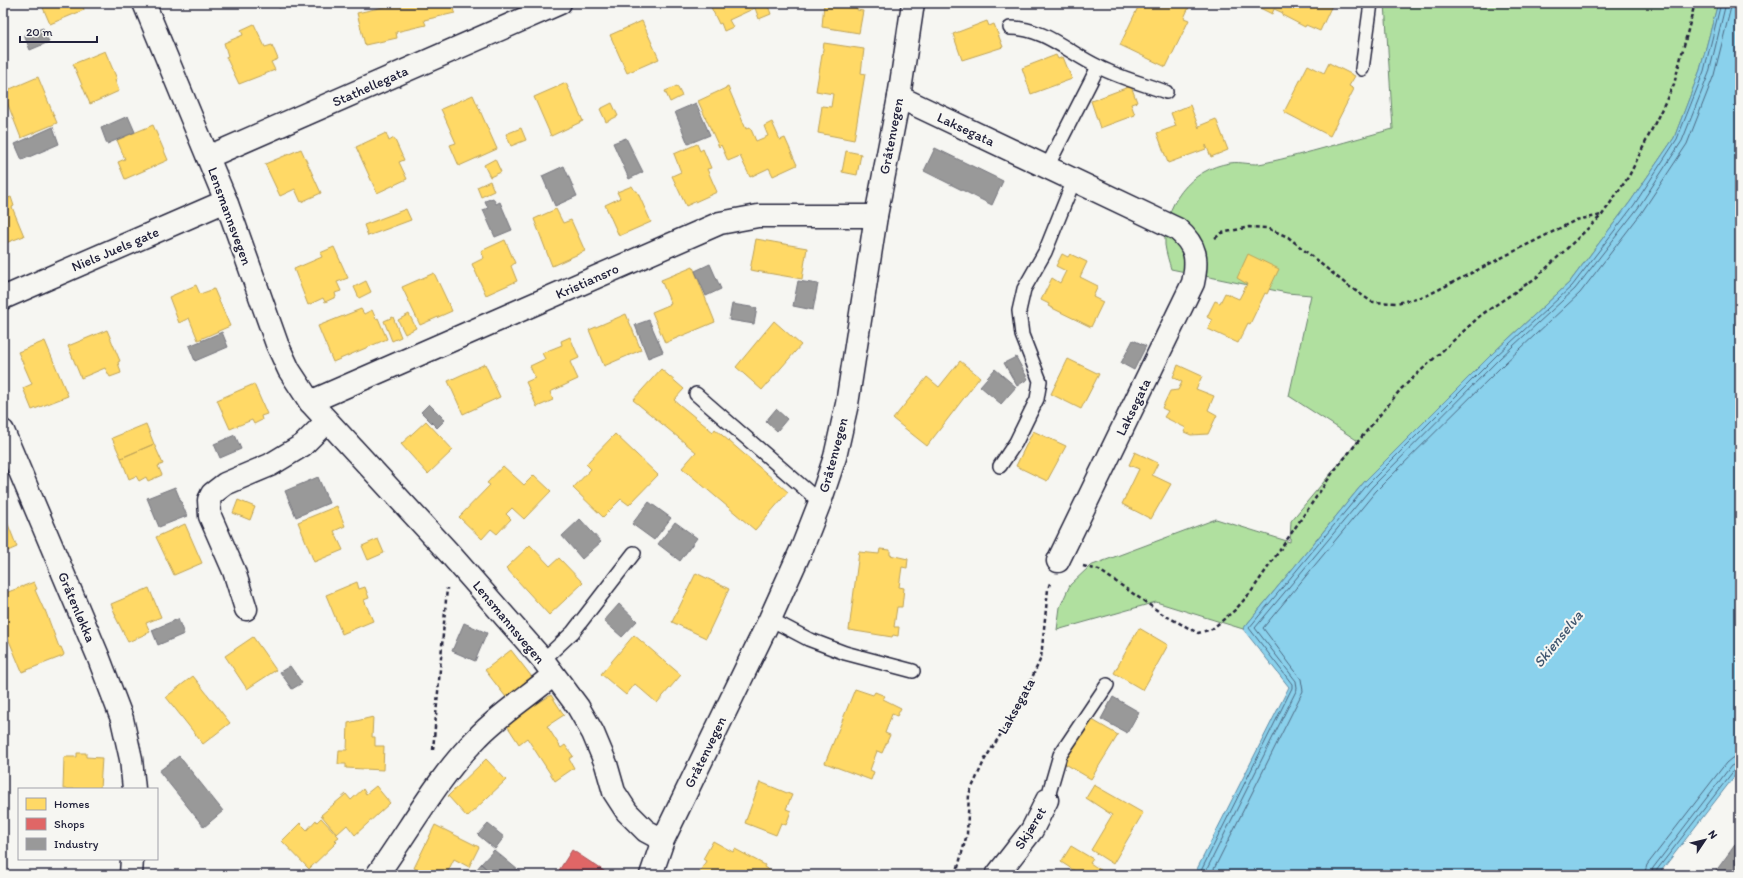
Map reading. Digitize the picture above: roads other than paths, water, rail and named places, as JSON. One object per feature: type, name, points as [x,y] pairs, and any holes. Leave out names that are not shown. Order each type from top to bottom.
[{"type":"street","name":"Lensmannsvegen","points":[[144,3],[226,201],[276,344],[289,370],[310,402],[450,554],[548,668],[578,707],[593,733],[606,764],[614,792],[627,812],[646,831],[663,840]]},
{"type":"street","name":"Stathellegata","points":[[208,157],[529,9],[560,3]]},
{"type":"street","name":"Gråtenvegen","points":[[650,875],[663,840],[770,619],[820,502],[835,457],[847,404],[876,216],[899,97],[913,3]]},
{"type":"street","name":"Laksegata","points":[[899,97],[1177,230],[1189,239],[1194,252],[1196,268],[1193,283],[1058,561]]},
{"type":"street","name":"Niels Juels gate","points":[[3,298],[226,201]]},
{"type":"street","name":"Kristiansro","points":[[310,402],[720,223],[758,216],[876,216]]},
{"type":"street","points":[[246,610],[234,571],[210,516],[209,500],[212,494],[225,484],[270,465],[303,445],[327,421]]},
{"type":"street","name":"Gråtenløkka","points":[[3,431],[98,656],[122,719],[131,759],[134,788]]},
{"type":"street","points":[[377,875],[451,768],[476,738],[548,668]]},
{"type":"street","name":"Skjæret","points":[[997,875],[1032,830],[1047,800]]},
{"type":"street","points":[[131,875],[132,860]]},
{"type":"lane","points":[[1362,69],[1371,3]]},
{"type":"lane","points":[[1010,28],[1025,28],[1058,42],[1098,67],[1166,92]]},
{"type":"lane","points":[[1048,168],[1098,67]]},
{"type":"lane","points":[[1000,466],[1016,442],[1037,399],[1040,381],[1022,335],[1019,311],[1024,289],[1045,252],[1074,180]]},
{"type":"lane","points":[[696,394],[820,502]]},
{"type":"lane","points":[[548,668],[573,632],[634,554]]},
{"type":"lane","points":[[770,619],[808,639],[845,653],[913,671]]},
{"type":"lane","points":[[1047,800],[1060,755],[1107,685]]},
{"type":"water","name":"Skienselva","points":[[1718,3],[1740,3],[1740,769],[1658,875],[1194,875],[1289,687],[1243,629],[1365,481],[1494,352],[1569,283],[1630,202],[1674,138],[1700,70]]}]
